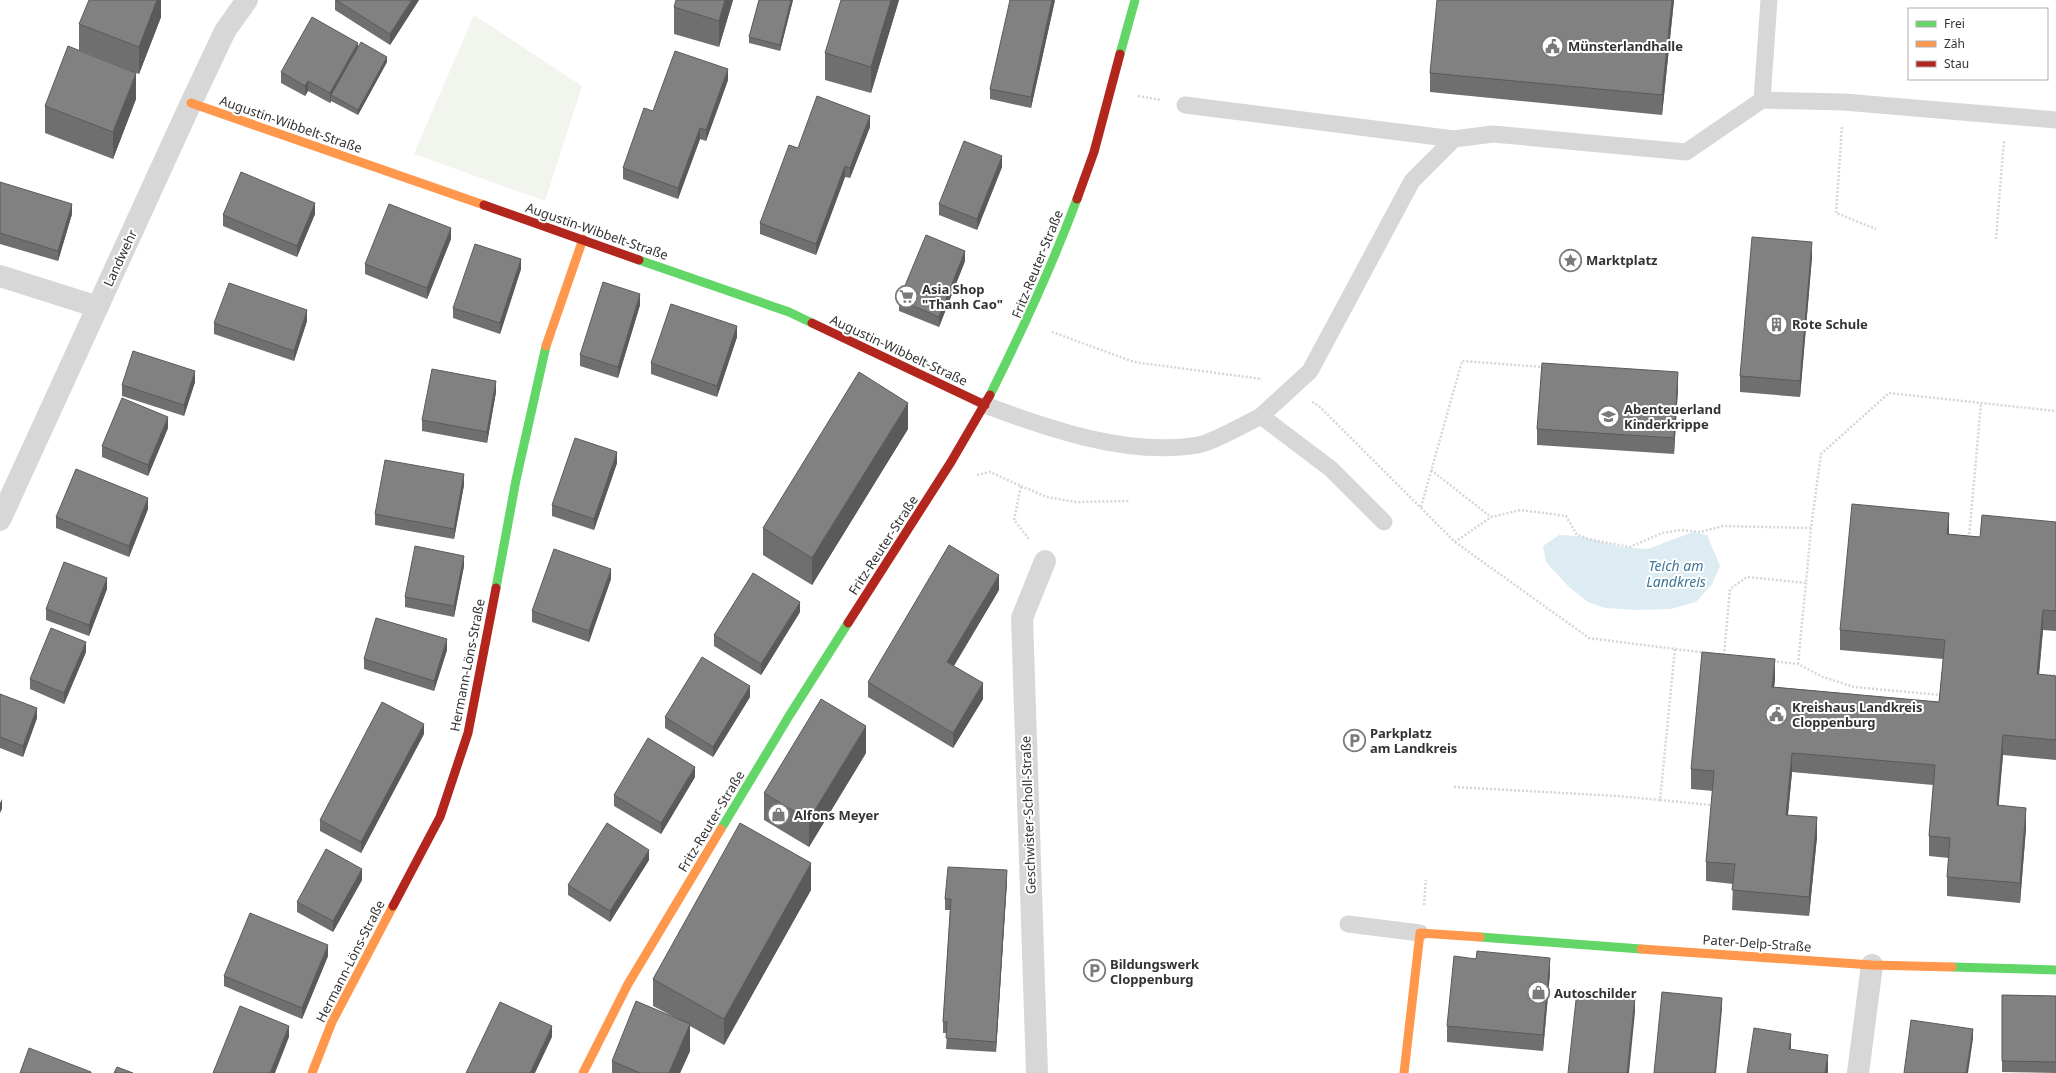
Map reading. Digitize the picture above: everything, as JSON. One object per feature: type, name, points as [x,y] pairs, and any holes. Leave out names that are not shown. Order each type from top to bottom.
[{"type":"street","name":"Landwehr","points":[[0,520],[191,103],[226,31],[247,0]]},
{"type":"street","name":"Fritz-Reuter-Straße","points":[[583,1073],[628,984],[781,729],[952,462],[985,405],[1027,322],[1062,240],[1092,159],[1112,91],[1135,0]]},
{"type":"street","name":"Augustin-Wibbelt-Straße","points":[[191,103],[789,312],[985,405]]},
{"type":"street","name":"Hermann-Löns-Straße","points":[[312,1073],[332,1022],[440,817],[468,733],[516,480],[544,348],[583,240]]},
{"type":"street","points":[[0,276],[98,307]]},
{"type":"street","name":"Geschwister-Scholl-Straße","points":[[1037,1073],[1022,618],[1045,560]]},
{"type":"street","points":[[1404,1073],[1420,933]]},
{"type":"street","name":"Pater-Delp-Straße","points":[[1420,933],[1872,965],[2056,970]]},
{"type":"street","points":[[1858,1073],[1872,965]]},
{"type":"lane","points":[[1762,100],[1769,0]]},
{"type":"lane","points":[[1185,104],[1454,139],[1493,134],[1686,152],[1762,100],[1844,102],[2056,120]]},
{"type":"lane","points":[[985,405],[1061,431],[1112,442],[1152,448],[1200,445],[1261,416],[1310,371],[1412,181],[1454,139]]},
{"type":"lane","points":[[1261,416],[1331,469],[1384,522]]},
{"type":"lane","points":[[1348,924],[1420,933]]},
{"type":"path","points":[[1112,91],[1185,104]]},
{"type":"path","points":[[1844,102],[1836,213],[1876,229]]},
{"type":"path","points":[[1996,239],[2005,116]]},
{"type":"path","points":[[1027,322],[1134,362],[1258,377],[1290,390],[1320,407],[1456,542],[1589,638],[1732,656]]},
{"type":"path","points":[[1421,507],[1462,361],[1547,368]]},
{"type":"path","points":[[1798,664],[1811,528],[1821,454],[1889,393],[2056,411]]},
{"type":"path","points":[[1968,539],[1981,403]]},
{"type":"path","points":[[1431,470],[1491,517]]},
{"type":"path","points":[[974,475],[990,472],[1047,497],[1076,502],[1130,501]]},
{"type":"path","points":[[1021,486],[1014,520],[1045,560]]},
{"type":"path","points":[[1456,542],[1491,517],[1521,510],[1566,516],[1577,534],[1593,540],[1630,547],[1662,534],[1681,530],[1700,532],[1723,526],[1811,528]]},
{"type":"path","points":[[1724,655],[1730,589],[1747,577],[1806,583]]},
{"type":"path","points":[[1660,800],[1675,649]]},
{"type":"path","points":[[1768,660],[1798,664],[1823,677],[1854,687],[1941,695]]},
{"type":"path","points":[[2039,675],[2056,675]]},
{"type":"path","points":[[1454,787],[1618,796],[1710,805]]},
{"type":"shaded area","points":[[474,15],[582,86],[545,201],[414,154]]},
{"type":"water","name":"Teich am Landkreis","points":[[1693,532],[1707,535],[1720,566],[1712,584],[1696,602],[1671,609],[1637,610],[1605,608],[1588,602],[1569,587],[1546,562],[1543,546],[1559,535],[1578,536],[1621,547],[1648,549]]},
{"type":"building","points":[[89,0],[157,0],[139,47],[79,24]]},
{"type":"building","points":[[336,0],[412,0],[390,34]]},
{"type":"building","points":[[676,0],[725,0],[719,21],[674,7]]},
{"type":"building","points":[[759,0],[791,0],[780,45],[749,37]]},
{"type":"building","points":[[841,0],[891,0],[871,67],[825,53]]},
{"type":"building","points":[[1010,0],[1052,0],[1031,97],[990,89]]},
{"type":"building","name":"Münsterlandhalle","points":[[1437,0],[1672,0],[1662,95],[1430,73]]},
{"type":"building","points":[[312,17],[358,43],[330,93],[308,81],[305,86],[281,72]]},
{"type":"building","points":[[361,42],[387,57],[358,110],[331,95]]},
{"type":"building","points":[[68,46],[136,73],[113,132],[45,106]]},
{"type":"building","points":[[675,51],[728,69],[706,130],[700,128],[678,188],[623,168],[644,108],[653,111]]},
{"type":"building","points":[[817,96],[870,116],[850,168],[845,166],[816,244],[760,223],[789,145],[798,148]]},
{"type":"building","points":[[964,141],[1002,156],[977,219],[939,204]]},
{"type":"building","points":[[241,172],[315,203],[297,246],[223,215]]},
{"type":"building","points":[[0,182],[72,204],[58,251],[0,233]]},
{"type":"building","points":[[389,204],[451,228],[427,288],[365,264]]},
{"type":"building","points":[[926,235],[965,251],[939,317],[899,300]]},
{"type":"building","name":"Rote Schule","points":[[1752,237],[1812,242],[1800,381],[1740,376]]},
{"type":"building","points":[[475,244],[521,259],[500,323],[453,308]]},
{"type":"building","points":[[603,282],[640,294],[618,367],[580,355]]},
{"type":"building","points":[[229,283],[307,310],[294,351],[214,323]]},
{"type":"building","points":[[671,304],[737,326],[717,386],[651,363]]},
{"type":"building","points":[[133,351],[195,371],[184,405],[122,385]]},
{"type":"building","name":"Abenteuerland Kinderkrippe","points":[[1542,363],[1678,372],[1674,438],[1537,429]]},
{"type":"building","points":[[432,369],[496,381],[487,432],[422,420]]},
{"type":"building","points":[[859,372],[908,403],[812,558],[763,528]]},
{"type":"building","points":[[122,398],[168,417],[148,465],[102,446]]},
{"type":"building","points":[[575,438],[617,452],[594,519],[552,505]]},
{"type":"building","points":[[385,460],[464,474],[454,529],[375,514]]},
{"type":"building","points":[[76,469],[148,498],[129,546],[56,517]]},
{"type":"building","name":"Kreishaus Landkreis Cloppenburg","points":[[1852,504],[1949,513],[1947,534],[1980,537],[1982,515],[2056,522],[2056,611],[2043,610],[2037,674],[2056,676],[2056,740],[2003,735],[1997,805],[2026,808],[2020,883],[1947,877],[1950,838],[1929,836],[1935,765],[1792,753],[1786,815],[1817,817],[1809,897],[1732,890],[1735,864],[1706,862],[1714,771],[1691,769],[1702,652],[1775,659],[1772,687],[1939,702],[1945,640],[1840,630]]},
{"type":"building","points":[[949,545],[999,575],[947,662],[983,683],[953,733],[868,682]]},
{"type":"building","points":[[415,546],[464,556],[454,606],[405,597]]},
{"type":"building","points":[[554,549],[611,569],[589,631],[532,611]]},
{"type":"building","points":[[64,562],[107,578],[89,625],[46,609]]},
{"type":"building","points":[[753,573],[800,602],[761,664],[714,635]]},
{"type":"building","points":[[376,618],[447,639],[434,681],[364,659]]},
{"type":"building","points":[[51,628],[86,642],[64,693],[30,679]]},
{"type":"building","points":[[702,657],[750,686],[713,747],[665,717]]},
{"type":"building","points":[[0,694],[37,708],[23,746],[0,737]]},
{"type":"building","points":[[821,699],[866,726],[809,820],[764,793]]},
{"type":"building","points":[[382,702],[424,724],[361,842],[320,820]]},
{"type":"building","points":[[648,738],[695,767],[661,823],[614,795]]},
{"type":"building","points":[[607,823],[649,850],[610,911],[568,885]]},
{"type":"building","points":[[740,823],[811,863],[724,1019],[653,979]]},
{"type":"building","points":[[326,849],[362,869],[333,921],[297,902]]},
{"type":"building","points":[[948,867],[1007,870],[996,1042],[946,1038],[947,1022],[943,1022],[951,899],[945,899]]},
{"type":"building","points":[[250,913],[328,945],[302,1008],[224,976]]},
{"type":"building","points":[[1477,951],[1550,958],[1543,1035],[1447,1026],[1454,956],[1476,959]]},
{"type":"building","points":[[1577,991],[1635,997],[1627,1073],[1568,1073]]},
{"type":"building","points":[[1662,992],[1722,998],[1715,1073],[1654,1073]]},
{"type":"building","points":[[2002,995],[2056,996],[2056,1062],[2002,1061]]},
{"type":"building","points":[[636,1001],[690,1024],[669,1073],[640,1073],[612,1061]]},
{"type":"building","points":[[500,1002],[552,1026],[530,1073],[466,1073]]},
{"type":"building","points":[[240,1006],[289,1026],[270,1073],[213,1073]]},
{"type":"building","points":[[1911,1020],[1973,1029],[1966,1073],[1904,1073]]},
{"type":"building","points":[[1754,1028],[1791,1034],[1789,1049],[1828,1055],[1825,1073],[1747,1073]]},
{"type":"building","points":[[29,1048],[91,1072],[91,1073],[20,1073]]},
{"type":"building","points":[[117,1067],[133,1073],[114,1073]]},
{"type":"traffic: fast","points":[[1120,54],[1135,0]]},
{"type":"traffic: fast","points":[[990,395],[1036,298],[1077,199]]},
{"type":"traffic: fast","points":[[639,260],[789,312],[812,323]]},
{"type":"traffic: fast","points":[[496,588],[516,480],[546,346]]},
{"type":"traffic: fast","points":[[721,829],[789,716],[848,623]]},
{"type":"traffic: fast","points":[[1480,937],[1641,949]]},
{"type":"traffic: fast","points":[[1952,967],[2056,970]]},
{"type":"traffic: slow","points":[[191,103],[484,205]]},
{"type":"traffic: slow","points":[[546,346],[583,239]]},
{"type":"traffic: slow","points":[[583,1073],[628,984],[721,829]]},
{"type":"traffic: slow","points":[[312,1073],[332,1022],[393,906]]},
{"type":"traffic: slow","points":[[1404,1073],[1420,933],[1480,937]]},
{"type":"traffic: slow","points":[[1641,949],[1872,965],[1952,967]]},
{"type":"traffic: jam","points":[[1077,199],[1094,152],[1120,54]]},
{"type":"traffic: jam","points":[[484,205],[639,260]]},
{"type":"traffic: jam","points":[[812,323],[985,405]]},
{"type":"traffic: jam","points":[[848,623],[951,462],[990,395]]},
{"type":"traffic: jam","points":[[393,906],[440,817],[468,733],[496,588]]},
{"type":"place","name":"Münsterlandhalle","points":[[1552,46]]},
{"type":"place","name":"Marktplatz","points":[[1570,260]]},
{"type":"place","name":"Asia Shop \"Thanh Cao\"","points":[[906,296]]},
{"type":"place","name":"Rote Schule","points":[[1776,324]]},
{"type":"place","name":"Abenteuerland Kinderkrippe","points":[[1608,416]]},
{"type":"place","name":"Kreishaus Landkreis Cloppenburg","points":[[1777,714]]},
{"type":"place","name":"Parkplatz am Landkreis","points":[[1355,740]]},
{"type":"place","name":"Alfons Meyer","points":[[779,815]]},
{"type":"place","name":"Bildungswerk Cloppenburg","points":[[1094,971]]},
{"type":"place","name":"Autoschilder","points":[[1538,993]]}]
